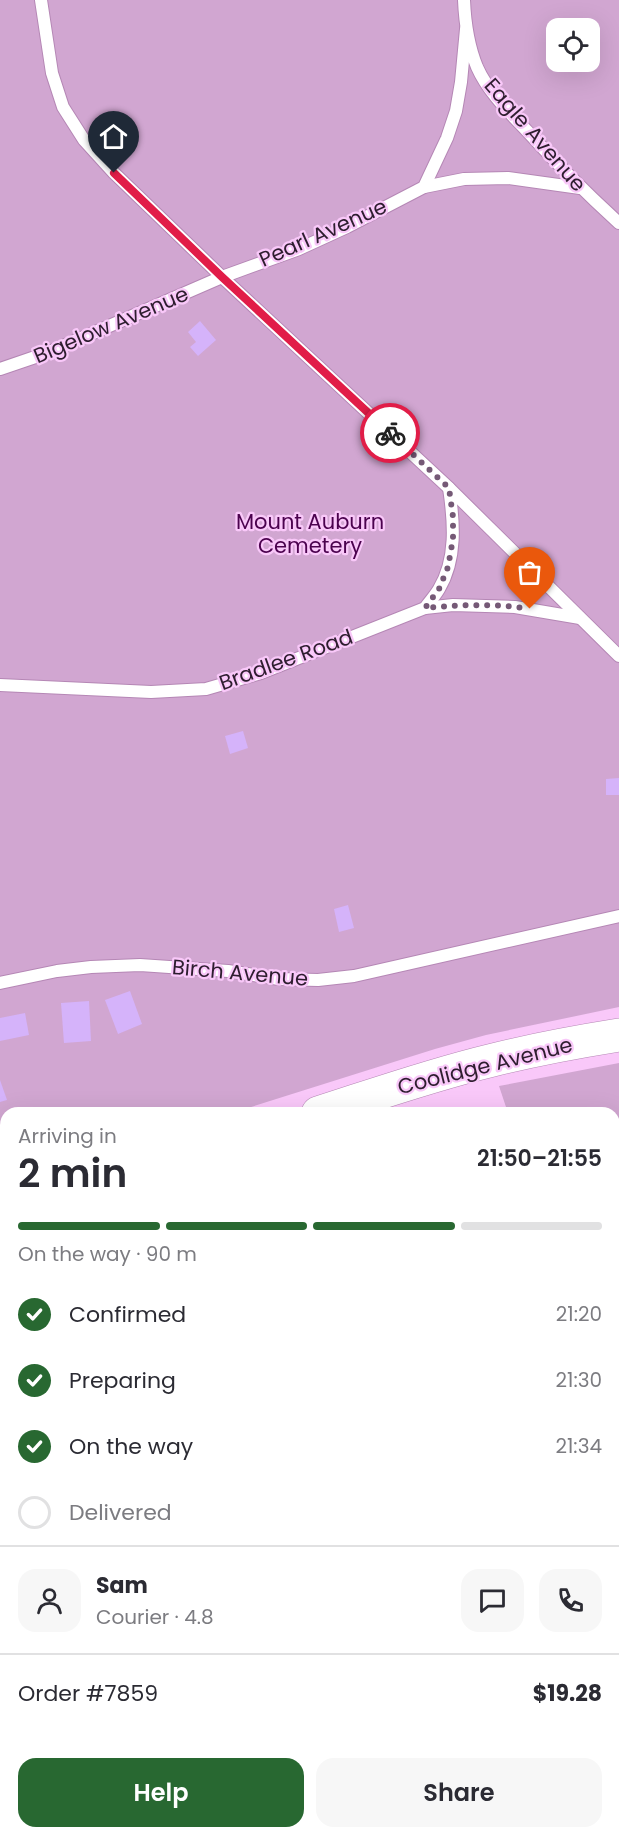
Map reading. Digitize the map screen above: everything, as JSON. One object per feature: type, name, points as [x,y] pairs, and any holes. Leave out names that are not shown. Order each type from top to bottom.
[{"type":"street","name":"Coolidge Avenue","points":[[337,1107],[490,1060],[619,1035]]},
{"type":"lane","points":[[41,0],[52,73],[63,107],[84,140],[114,173],[449,488],[619,656]]},
{"type":"lane","name":"Eagle Avenue","points":[[464,0],[466,29],[478,70],[492,91],[580,188],[619,224]]},
{"type":"lane","points":[[423,187],[447,138],[456,111],[466,29]]},
{"type":"lane","name":"Pearl Avenue","points":[[222,277],[299,249],[423,187],[464,179],[508,178],[580,188]]},
{"type":"lane","name":"Bigelow Avenue","points":[[0,369],[47,353],[222,277]]},
{"type":"lane","points":[[425,608],[439,589],[448,567],[453,539],[449,488]]},
{"type":"lane","name":"Bradlee Road","points":[[0,685],[150,692],[206,688],[261,673],[425,608],[453,605],[515,607],[581,619]]},
{"type":"lane","name":"Birch Avenue","points":[[0,983],[57,971],[141,965],[228,971],[279,979],[330,978],[395,968],[619,916]]},
{"type":"green space","name":"Mount Auburn Cemetery","points":[[0,0],[619,0],[619,1007],[486,1035],[251,1107],[0,1107]]},
{"type":"green space","points":[[619,1063],[619,1107],[506,1107],[499,1086]]},
{"type":"building","points":[[200,321],[216,340],[198,356],[190,347],[196,342],[188,332]]},
{"type":"building","points":[[243,731],[248,748],[230,754],[225,736]]},
{"type":"building","points":[[619,778],[619,795],[606,795],[606,779]]},
{"type":"building","points":[[348,905],[354,928],[339,932],[334,909]]},
{"type":"building","points":[[130,991],[142,1024],[118,1034],[105,1000]]},
{"type":"building","points":[[89,1001],[91,1041],[64,1043],[61,1003]]},
{"type":"building","points":[[25,1013],[29,1035],[0,1041],[0,1018]]},
{"type":"building","points":[[0,1080],[7,1100],[0,1102]]},
{"type":"way so far","points":[[390,433],[449,488],[453,539],[448,567],[439,589],[425,608],[485,605],[530,609]]},
{"type":"route","points":[[114,173],[390,433]]}]
